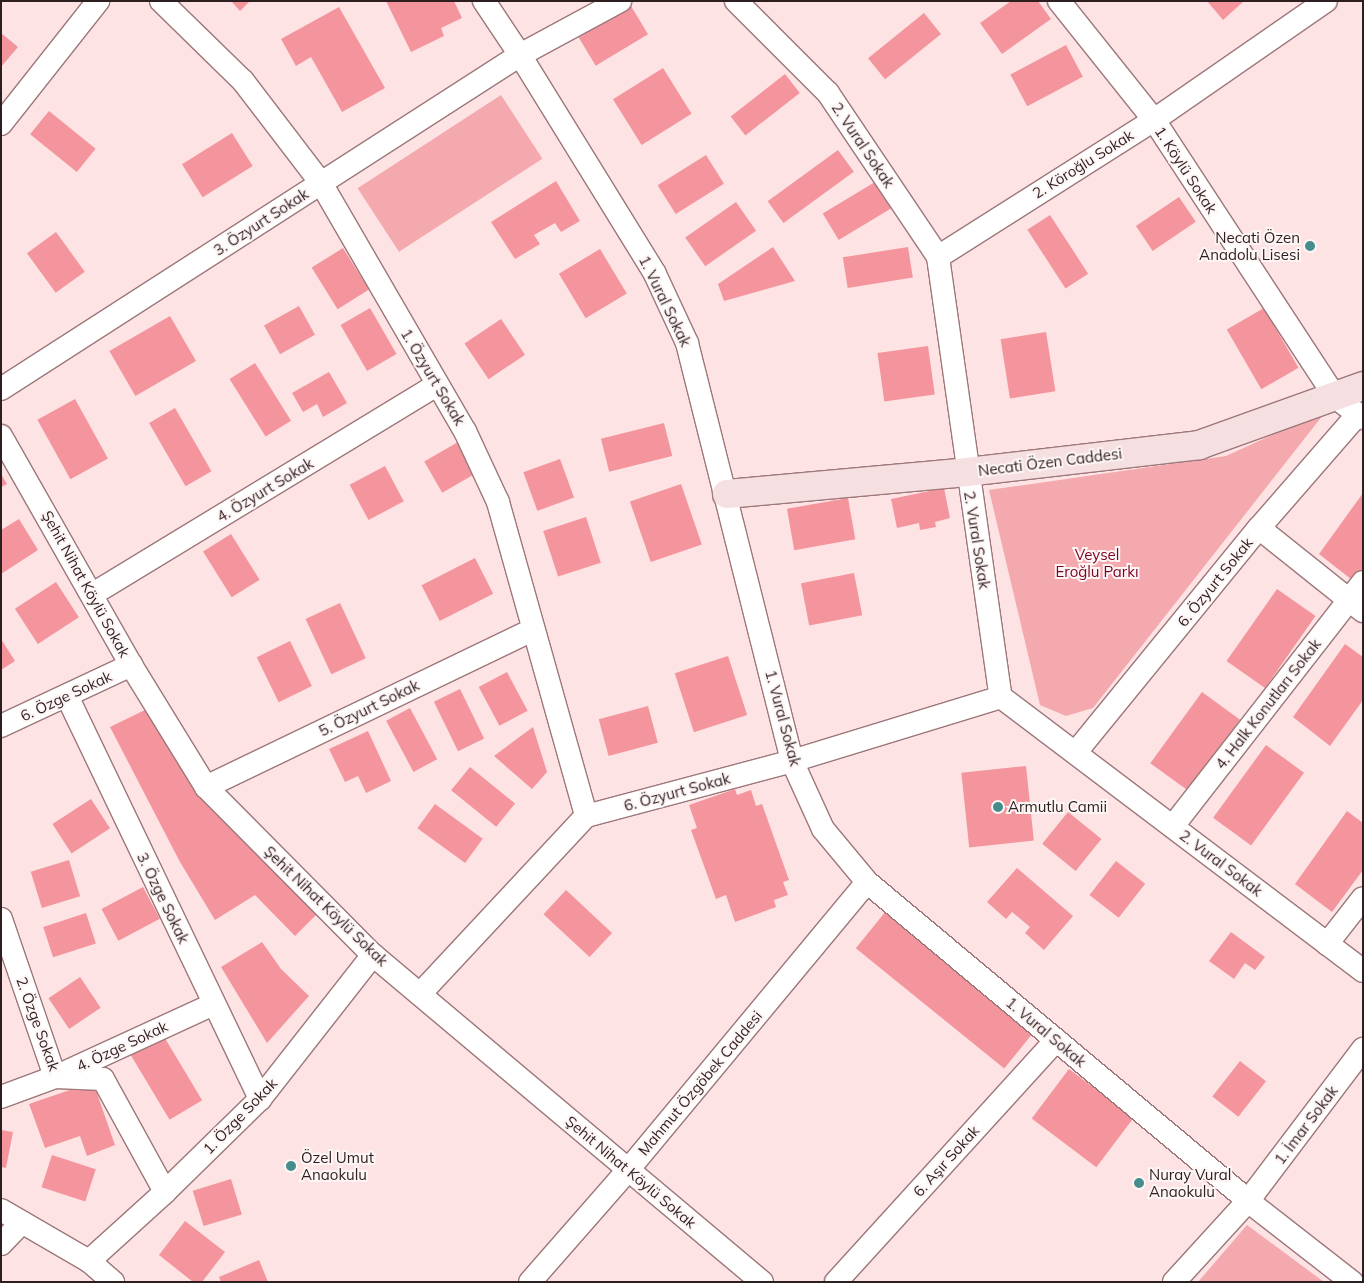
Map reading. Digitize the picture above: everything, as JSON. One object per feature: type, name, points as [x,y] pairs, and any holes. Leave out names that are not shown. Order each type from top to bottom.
[{"type":"street","points":[[1,124],[98,1]]},
{"type":"street","name":"1. Özyurt Sokak","points":[[161,1],[243,81],[321,183],[465,431],[498,502],[532,630],[586,816]]},
{"type":"street","name":"1. Vural Sokak","points":[[484,1],[520,55],[655,274],[687,343],[727,494],[792,761],[823,829],[867,882],[1248,1201],[1352,1282]]},
{"type":"street","name":"3. Özyurt Sokak","points":[[1,389],[520,55],[620,1]]},
{"type":"street","name":"2. Vural Sokak","points":[[736,1],[828,93],[938,257],[967,472],[1001,697],[1174,826],[1363,971]]},
{"type":"street","name":"1. Köylü Sokak","points":[[1059,1],[1154,120],[1335,397]]},
{"type":"street","name":"2. Köroğlu Sokak","points":[[938,257],[1154,120],[1326,1]]},
{"type":"street","name":"4. Özyurt Sokak","points":[[93,594],[437,385]]},
{"type":"street","name":"Necati Özen Caddesi","points":[[727,494],[967,472],[1199,444],[1363,386]]},
{"type":"street","points":[[1335,397],[1360,416]]},
{"type":"street","name":"6. Özyurt Sokak","points":[[1076,752],[1259,528],[1360,416]]},
{"type":"street","name":"Şehit Nihat Köylü Sokak","points":[[1,436],[132,665],[206,786],[373,955],[762,1282]]},
{"type":"street","points":[[1259,528],[1356,606]]},
{"type":"street","name":"4. Halk Konutları Sokak","points":[[1174,826],[1356,606],[1363,582]]},
{"type":"street","name":"5. Özyurt Sokak","points":[[206,786],[532,630]]},
{"type":"street","name":"6. Özge Sokak","points":[[1,726],[132,665]]},
{"type":"street","name":"3. Özge Sokak","points":[[67,696],[260,1099]]},
{"type":"street","name":"6. Özyurt Sokak","points":[[586,816],[792,761],[1001,697]]},
{"type":"street","points":[[420,994],[586,816]]},
{"type":"street","name":"Mahmut Özgöbek Caddesi","points":[[530,1282],[628,1170],[867,882]]},
{"type":"street","points":[[1328,944],[1363,898]]},
{"type":"street","name":"2. Özge Sokak","points":[[1,919],[55,1076],[102,1078],[165,1192]]},
{"type":"street","name":"1. Özge Sokak","points":[[89,1261],[165,1192],[260,1099],[373,955]]},
{"type":"street","name":"4. Özge Sokak","points":[[1,1098],[55,1076],[214,1004]]},
{"type":"street","name":"6. Aşır Sokak","points":[[836,1282],[1056,1040]]},
{"type":"street","name":"1. İmar Sokak","points":[[1174,1282],[1248,1201],[1363,1049]]},
{"type":"street","points":[[1,1210],[89,1261],[113,1282]]},
{"type":"street","points":[[1,1244],[22,1222]]},
{"type":"green space","points":[[501,95],[542,159],[399,252],[358,188]]},
{"type":"green space","name":"Veysel Eroğlu Parkı","points":[[1327,410],[1093,708],[1066,716],[1040,705],[989,490],[1226,456]]},
{"type":"green space","points":[[1247,1225],[1324,1282],[1198,1282]]},
{"type":"building","points":[[231,1],[250,1],[240,11]]},
{"type":"building","points":[[386,1],[454,1],[462,18],[441,28],[444,36],[411,52]]},
{"type":"building","points":[[1011,1],[1038,1],[1051,19],[1002,54],[980,23]]},
{"type":"building","points":[[1207,1],[1244,1],[1223,20]]},
{"type":"building","points":[[631,6],[648,34],[596,66],[579,37]]},
{"type":"building","points":[[339,7],[385,88],[342,112],[311,57],[296,66],[281,39]]},
{"type":"building","points":[[924,13],[941,34],[885,79],[868,58]]},
{"type":"building","points":[[1,33],[18,47],[1,67]]},
{"type":"building","points":[[1066,45],[1083,77],[1027,106],[1010,75]]},
{"type":"building","points":[[663,68],[692,114],[642,145],[613,99]]},
{"type":"building","points":[[785,74],[800,93],[745,135],[731,116]]},
{"type":"building","points":[[49,111],[96,149],[77,172],[30,134]]},
{"type":"building","points":[[232,133],[253,166],[203,197],[182,164]]},
{"type":"building","points":[[838,150],[854,172],[783,223],[768,201]]},
{"type":"building","points":[[706,155],[724,184],[676,214],[658,185]]},
{"type":"building","points":[[556,181],[580,221],[561,232],[555,223],[534,235],[540,244],[515,259],[491,222]]},
{"type":"building","points":[[875,182],[891,209],[839,240],[823,213]]},
{"type":"building","points":[[1179,197],[1196,222],[1153,251],[1136,226]]},
{"type":"building","points":[[736,202],[756,231],[705,266],[685,238]]},
{"type":"building","points":[[1050,215],[1088,274],[1065,288],[1027,230]]},
{"type":"building","points":[[56,232],[85,272],[56,293],[27,253]]},
{"type":"building","points":[[773,247],[795,281],[724,301],[718,284]]},
{"type":"building","points":[[908,247],[913,278],[848,288],[843,257]]},
{"type":"building","points":[[343,248],[369,290],[338,309],[312,268]]},
{"type":"building","points":[[600,249],[627,294],[586,318],[559,274]]},
{"type":"building","points":[[299,306],[315,335],[280,354],[264,325]]},
{"type":"building","points":[[370,308],[397,354],[367,371],[341,325]]},
{"type":"building","points":[[1264,308],[1298,368],[1261,389],[1227,330]]},
{"type":"building","points":[[170,316],[196,361],[135,396],[109,351]]},
{"type":"building","points":[[501,319],[525,355],[489,379],[465,344]]},
{"type":"building","points":[[1046,332],[1055,391],[1010,398],[1001,339]]},
{"type":"building","points":[[928,346],[935,395],[884,402],[877,353]]},
{"type":"building","points":[[255,363],[291,421],[266,437],[230,379]]},
{"type":"building","points":[[329,372],[347,403],[323,417],[317,404],[303,412],[292,393]]},
{"type":"building","points":[[75,399],[108,458],[70,479],[37,420]]},
{"type":"building","points":[[175,408],[212,471],[186,486],[149,423]]},
{"type":"building","points":[[664,423],[672,456],[609,472],[601,439]]},
{"type":"building","points":[[458,442],[476,473],[442,493],[424,461]]},
{"type":"building","points":[[560,459],[574,498],[537,511],[523,472]]},
{"type":"building","points":[[385,466],[404,501],[368,520],[350,485]]},
{"type":"building","points":[[1,474],[7,484],[1,487]]},
{"type":"building","points":[[681,484],[702,545],[651,562],[630,502]]},
{"type":"building","points":[[944,488],[950,518],[935,522],[936,527],[920,530],[919,523],[897,528],[891,499]]},
{"type":"building","points":[[1363,493],[1363,573],[1356,583],[1319,554]]},
{"type":"building","points":[[848,498],[855,539],[794,550],[787,509]]},
{"type":"building","points":[[586,517],[601,563],[558,577],[543,531]]},
{"type":"building","points":[[19,519],[38,550],[1,574],[1,530]]},
{"type":"building","points":[[231,534],[260,580],[232,597],[203,551]]},
{"type":"building","points":[[475,558],[493,594],[440,621],[422,585]]},
{"type":"building","points":[[854,573],[862,615],[809,626],[801,583]]},
{"type":"building","points":[[56,582],[79,617],[38,644],[15,609]]},
{"type":"building","points":[[1277,589],[1316,616],[1265,688],[1227,661]]},
{"type":"building","points":[[340,603],[366,658],[331,674],[306,619]]},
{"type":"building","points":[[1,639],[15,661],[1,670]]},
{"type":"building","points":[[290,641],[312,686],[279,702],[257,657]]},
{"type":"building","points":[[1345,644],[1363,657],[1363,700],[1330,746],[1293,717]]},
{"type":"building","points":[[728,656],[747,715],[694,732],[675,673]]},
{"type":"building","points":[[507,672],[528,711],[499,726],[479,687]]},
{"type":"building","points":[[460,689],[484,738],[458,751],[434,702]]},
{"type":"building","points":[[1202,692],[1240,720],[1188,791],[1150,763]]},
{"type":"building","points":[[648,706],[658,743],[609,756],[599,719]]},
{"type":"building","points":[[151,707],[319,912],[295,936],[255,895],[215,920],[180,862],[110,727]]},
{"type":"building","points":[[410,708],[437,759],[413,772],[386,721]]},
{"type":"building","points":[[533,727],[547,772],[532,789],[494,756]]},
{"type":"building","points":[[368,731],[391,781],[366,793],[358,776],[345,782],[329,749]]},
{"type":"building","points":[[1266,745],[1304,773],[1251,845],[1213,818]]},
{"type":"building","name":"Armutlu Camii","points":[[1026,766],[1034,841],[969,847],[961,773]]},
{"type":"building","points":[[470,767],[515,804],[496,827],[451,790]]},
{"type":"building","points":[[735,789],[737,795],[751,790],[756,806],[762,804],[789,880],[783,882],[788,895],[774,900],[776,907],[735,922],[726,895],[716,899],[691,830],[697,828],[689,805]]},
{"type":"building","points":[[91,799],[110,828],[71,853],[52,824]]},
{"type":"building","points":[[435,804],[483,839],[465,863],[417,828]]},
{"type":"building","points":[[1347,811],[1363,823],[1363,870],[1332,912],[1295,884]]},
{"type":"building","points":[[1068,812],[1101,839],[1076,871],[1042,844]]},
{"type":"building","points":[[69,860],[80,896],[42,908],[31,872]]},
{"type":"building","points":[[1116,861],[1145,884],[1119,918],[1090,895]]},
{"type":"building","points":[[1017,868],[1073,916],[1044,950],[1025,933],[1030,927],[1012,912],[1006,919],[987,902]]},
{"type":"building","points":[[143,887],[160,919],[118,941],[102,909]]},
{"type":"building","points":[[566,890],[612,933],[590,957],[543,914]]},
{"type":"building","points":[[886,911],[1034,1031],[1004,1069],[856,948]]},
{"type":"building","points":[[86,913],[96,943],[53,957],[43,927]]},
{"type":"building","points":[[1231,932],[1265,957],[1255,970],[1245,963],[1234,979],[1209,961]]},
{"type":"building","points":[[262,942],[281,969],[309,996],[267,1043],[221,967]]},
{"type":"building","points":[[80,977],[101,1008],[69,1029],[48,998]]},
{"type":"building","points":[[163,1035],[202,1100],[170,1120],[130,1055]]},
{"type":"building","points":[[1240,1061],[1266,1081],[1238,1117],[1212,1096]]},
{"type":"building","points":[[1069,1069],[1134,1118],[1096,1167],[1032,1119]]},
{"type":"building","points":[[93,1082],[115,1145],[87,1156],[80,1136],[45,1148],[29,1104]]},
{"type":"building","points":[[1,1130],[13,1132],[6,1168],[1,1167]]},
{"type":"building","points":[[52,1155],[96,1169],[85,1202],[41,1187]]},
{"type":"building","points":[[231,1179],[242,1214],[204,1226],[193,1191]]},
{"type":"building","points":[[185,1221],[225,1252],[202,1282],[193,1282],[159,1255]]},
{"type":"building","points":[[259,1260],[268,1282],[221,1282],[219,1277]]},
{"type":"place","name":"Necati Özen Anadolu Lisesi","points":[[1310,246]]},
{"type":"place","name":"Armutlu Camii","points":[[998,807]]},
{"type":"place","name":"Özel Umut Anaokulu","points":[[291,1166]]},
{"type":"place","name":"Nuray Vural Anaokulu","points":[[1139,1183]]}]
